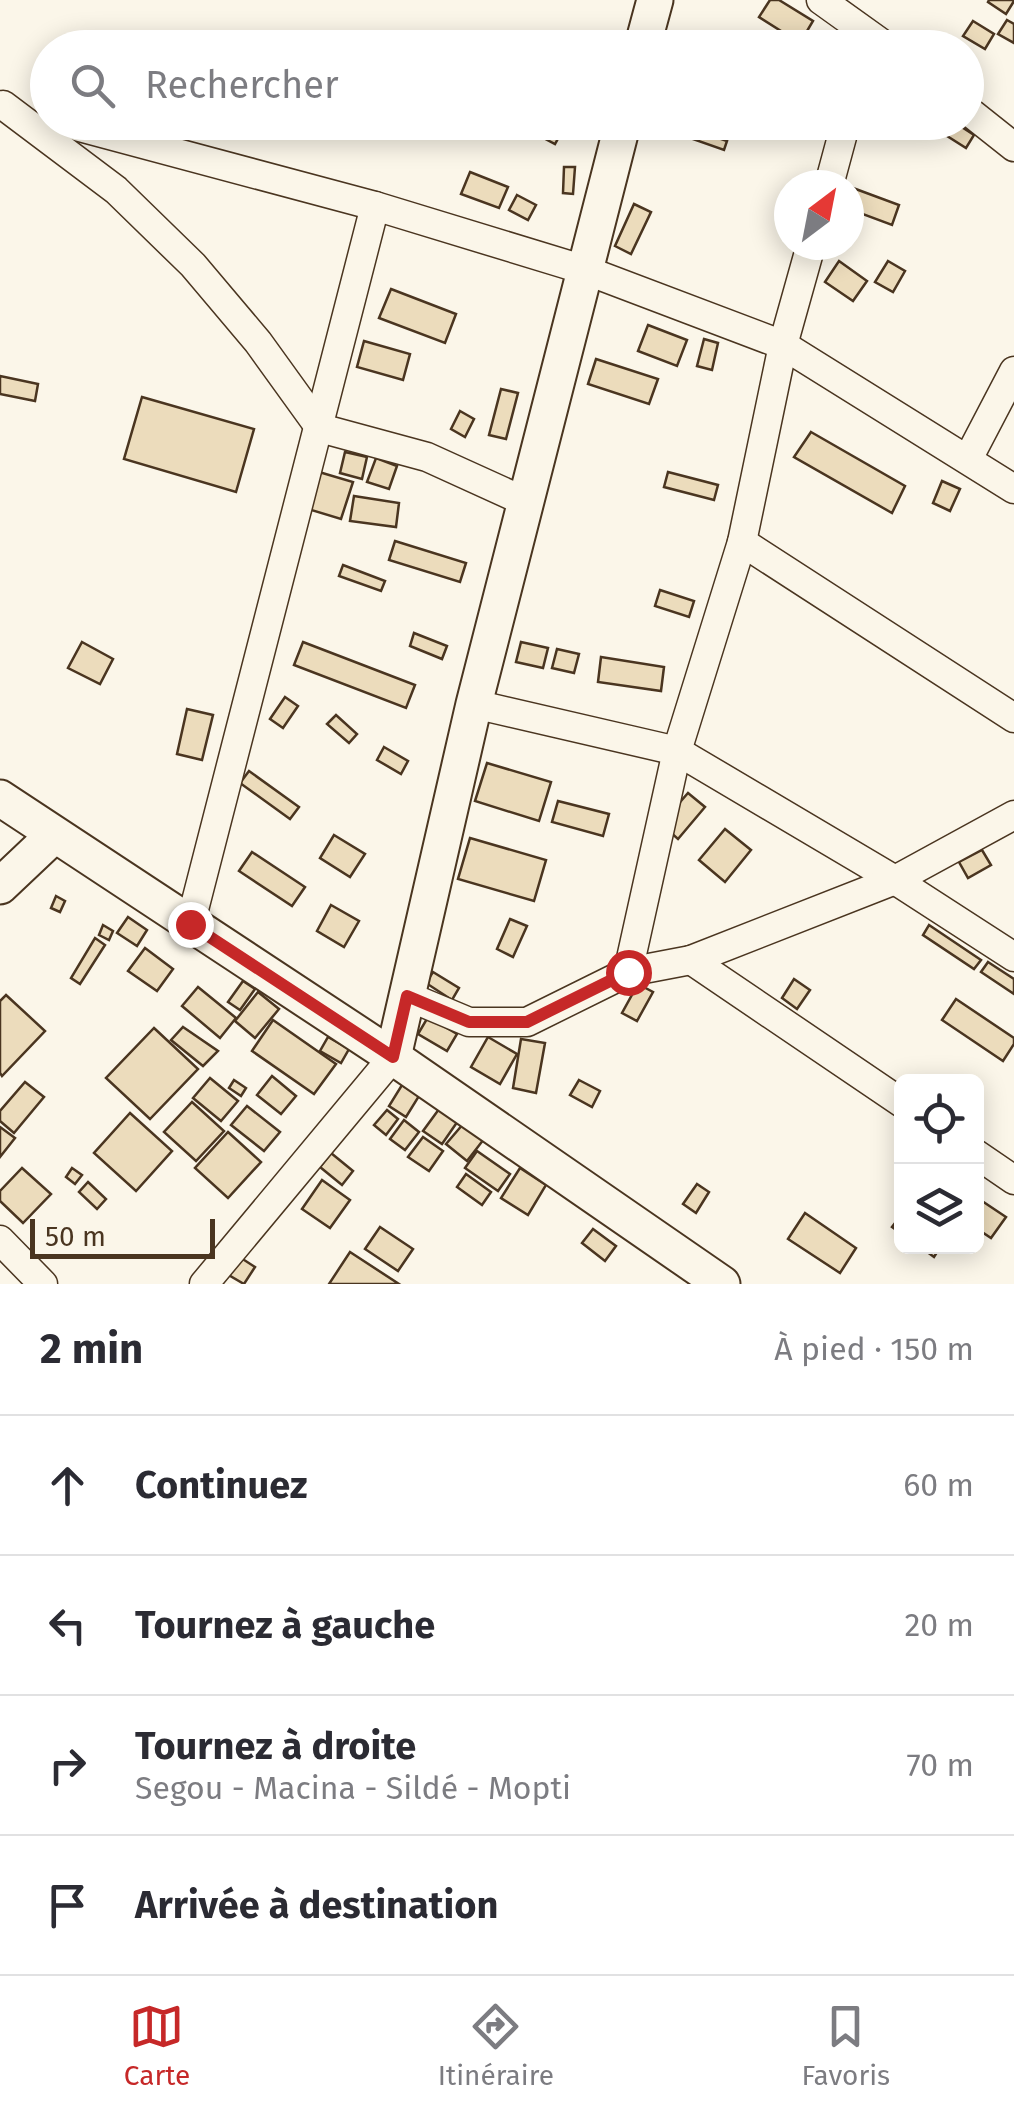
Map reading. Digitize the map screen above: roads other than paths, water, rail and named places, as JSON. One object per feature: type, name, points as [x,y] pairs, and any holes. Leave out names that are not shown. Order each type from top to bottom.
[{"type":"main road","points":[[646,30],[654,0]]},
{"type":"main road","points":[[393,1057],[474,704],[618,140]]},
{"type":"main road","points":[[0,798],[393,1057],[722,1284]]},
{"type":"main road","points":[[0,886],[54,836]]},
{"type":"street","points":[[836,4],[863,30]]},
{"type":"street","points":[[1,104],[30,113]]},
{"type":"street","points":[[1,104],[30,126]]},
{"type":"street","points":[[984,123],[1014,146]]},
{"type":"street","points":[[49,140],[116,190],[193,265],[258,342],[320,428],[427,457],[526,502]]},
{"type":"street","points":[[129,140],[375,206],[585,270],[783,345],[1014,489]]},
{"type":"street","points":[[832,170],[841,140]]},
{"type":"street","points":[[190,924],[375,206]]},
{"type":"street","points":[[628,972],[677,751],[742,542],[783,345],[808,260]]},
{"type":"street","points":[[968,460],[1014,371]]},
{"type":"street","points":[[742,542],[1014,718]]},
{"type":"street","points":[[474,704],[677,751],[895,880],[1014,957]]},
{"type":"street","points":[[407,996],[469,1022],[527,1022],[628,972],[691,960],[895,880],[1014,815]]},
{"type":"street","points":[[691,960],[894,1098]]},
{"type":"street","points":[[204,1284],[393,1057]]},
{"type":"street","points":[[984,1159],[1014,1180]]},
{"type":"street","points":[[0,1240],[44,1284]]}]
